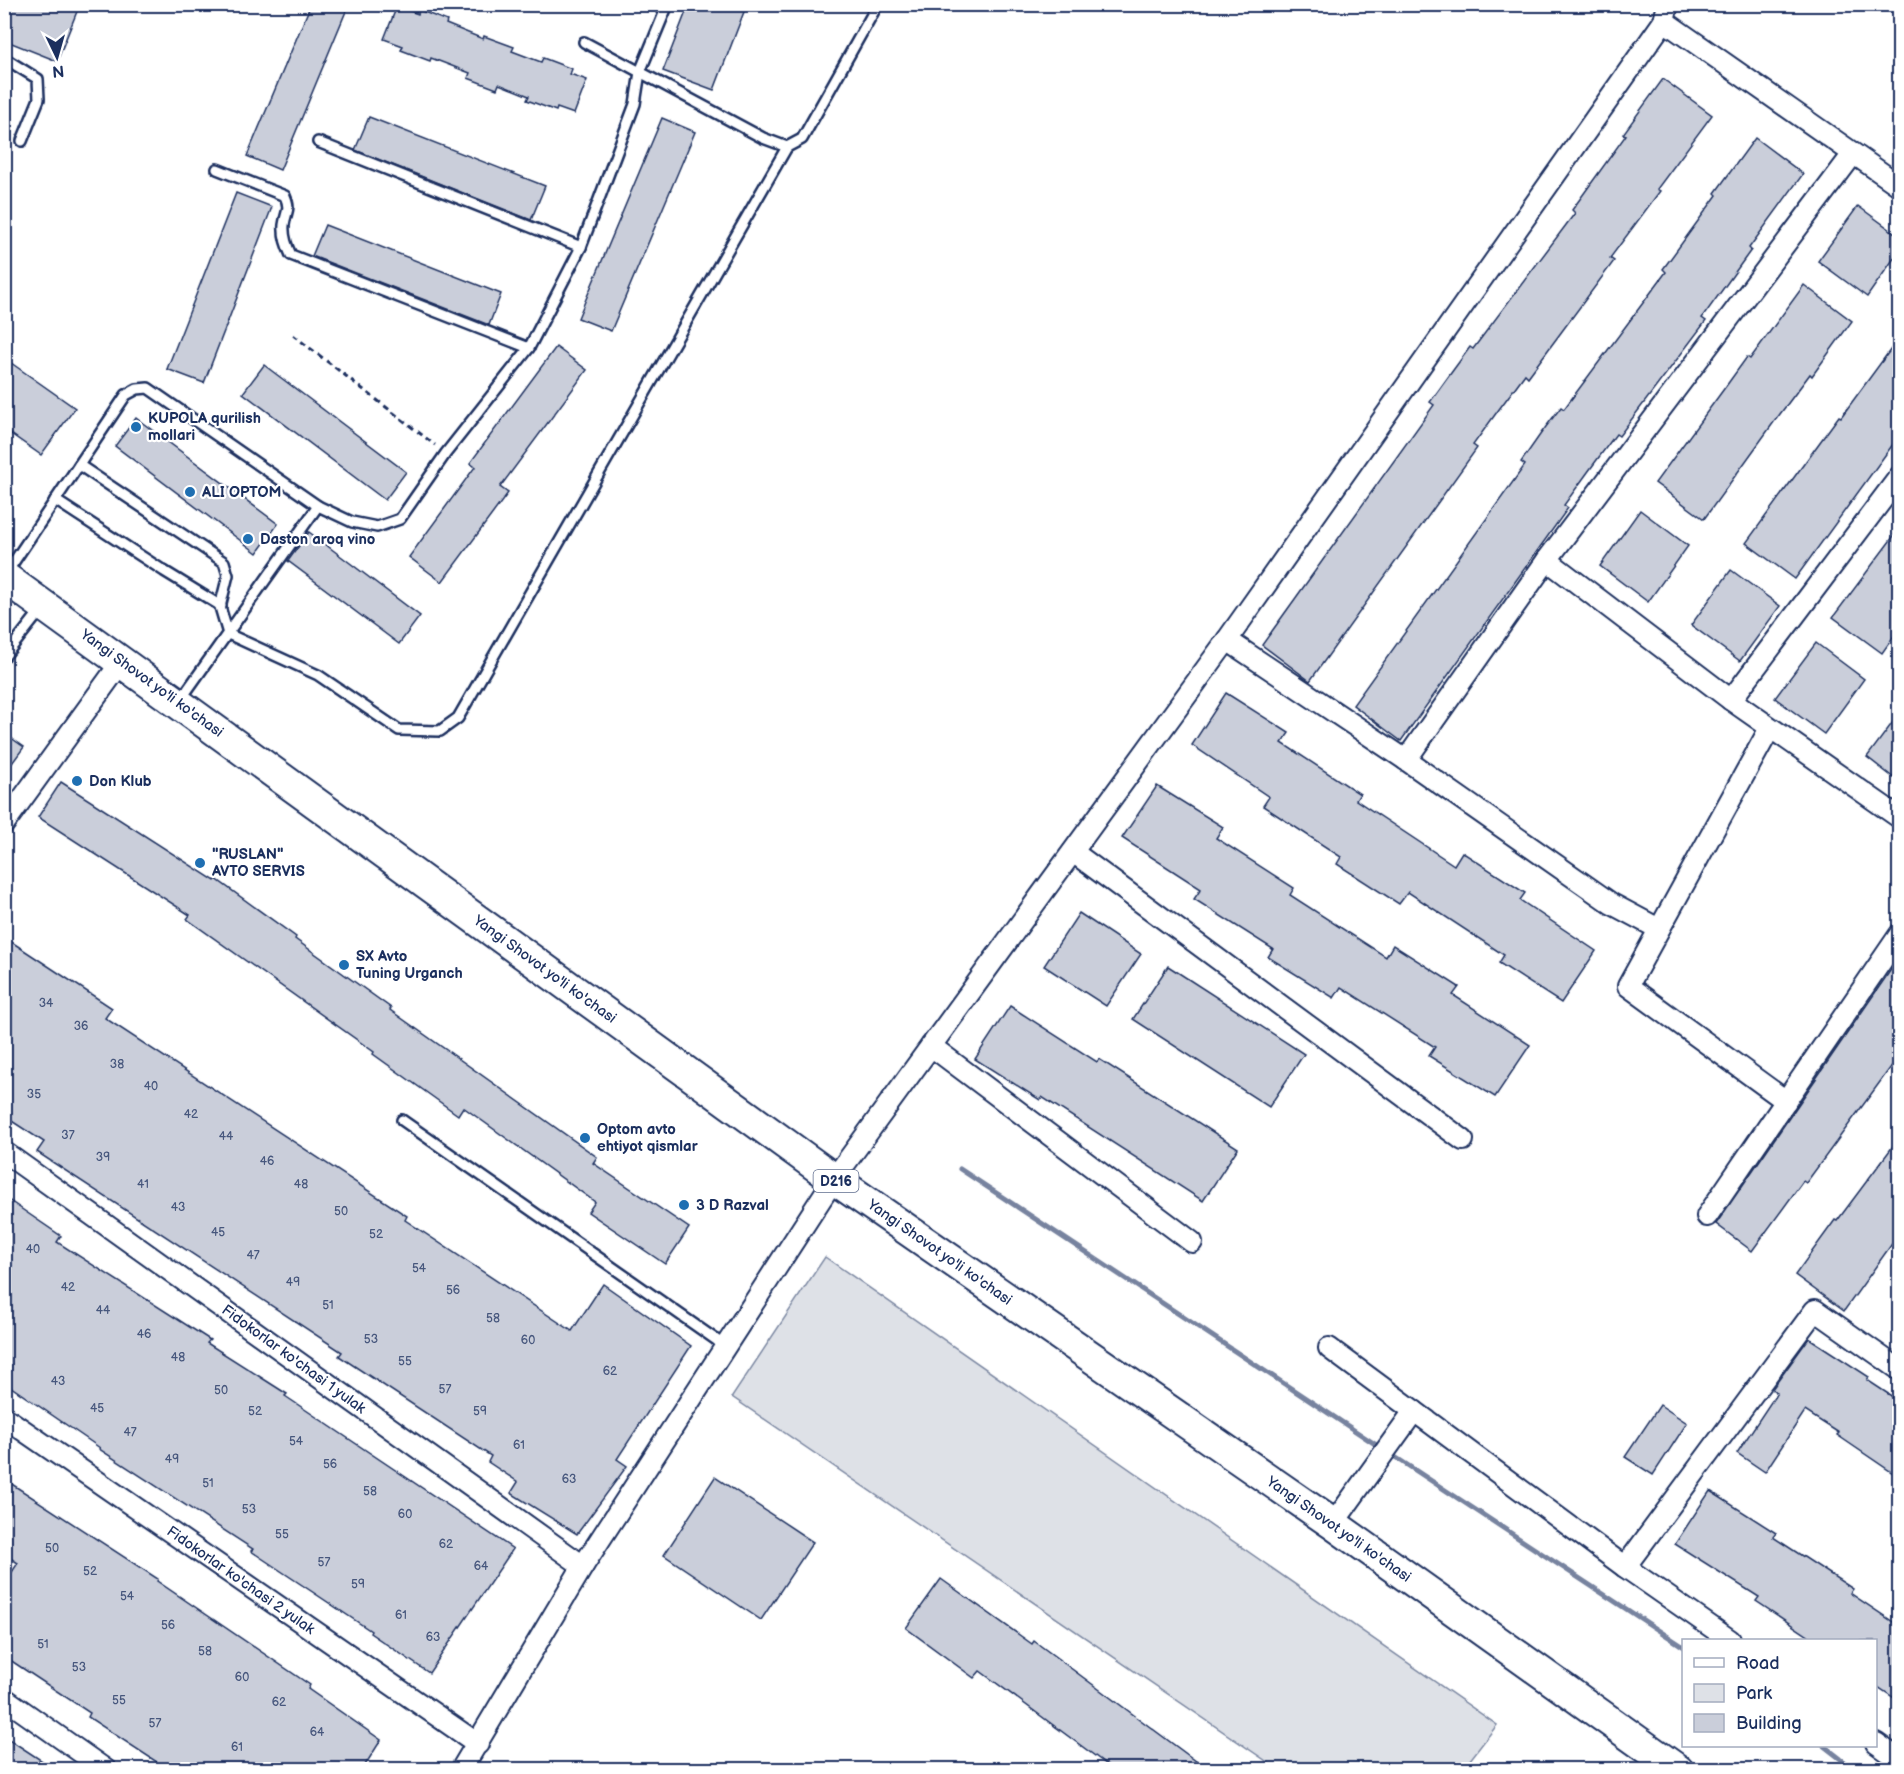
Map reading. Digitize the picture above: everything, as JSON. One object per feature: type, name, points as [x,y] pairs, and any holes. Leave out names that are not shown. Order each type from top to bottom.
[{"type":"main road","name":"Yangi Shovot yo'li ko'chasi","points":[[4,576],[834,1179],[1332,1524],[1678,1770]]},
{"type":"street","points":[[461,1770],[583,1566],[834,1179],[1227,640],[1666,13],[1899,186]]},
{"type":"street","points":[[1406,760],[1547,560],[1853,154]]},
{"type":"street","points":[[1731,700],[1899,476]]},
{"type":"street","points":[[1547,560],[1731,700],[1899,818]]},
{"type":"street","points":[[1227,640],[1406,760],[1612,904],[1659,929]]},
{"type":"street","points":[[4,824],[122,662]]},
{"type":"street","points":[[1770,728],[1628,986],[1786,1101]]},
{"type":"street","points":[[1072,852],[1463,1140]]},
{"type":"street","points":[[1707,1216],[1899,934]]},
{"type":"street","points":[[931,1046],[1192,1242]]},
{"type":"street","name":"Fidokorlar ko'chasi 1 yulak","points":[[4,1152],[583,1566]]},
{"type":"street","points":[[1625,1567],[1815,1310],[1899,1370]]},
{"type":"street","points":[[1329,1347],[1625,1567],[1727,1639]]},
{"type":"street","points":[[1332,1524],[1414,1411]]},
{"type":"street","name":"Fidokorlar ko'chasi 2 yulak","points":[[4,1417],[478,1744]]},
{"type":"street","points":[[4,1698],[106,1770]]},
{"type":"street","points":[[1877,1744],[1899,1760]]},
{"type":"lane","points":[[4,576],[126,395],[137,388],[148,388],[318,506],[352,522],[377,526],[400,519],[446,453],[529,348],[581,248],[635,104],[640,72],[668,4]]},
{"type":"lane","points":[[228,634],[318,675],[399,730],[440,731],[458,718],[788,147],[802,139],[878,4]]},
{"type":"lane","points":[[584,42],[763,138],[788,147]]},
{"type":"lane","points":[[4,58],[38,79],[39,99],[22,141]]},
{"type":"lane","points":[[318,142],[581,248]]},
{"type":"lane","points":[[217,170],[285,196],[290,207],[284,225],[285,244],[291,255],[529,348]]},
{"type":"lane","points":[[79,465],[224,562],[228,575],[221,606],[228,634]]},
{"type":"lane","points":[[55,500],[164,572],[221,606]]},
{"type":"lane","points":[[179,703],[318,506]]},
{"type":"lane","points":[[4,657],[44,606]]},
{"type":"lane","points":[[402,1120],[725,1346]]},
{"type":"path","points":[[293,335],[446,453]]},
{"type":"green space","points":[[825,1257],[1497,1725],[1463,1769],[1278,1769],[732,1397]]},
{"type":"building","points":[[4,4],[80,4],[57,61],[4,40]]},
{"type":"building","points":[[311,4],[349,4],[280,170],[247,156]]},
{"type":"building","points":[[689,4],[747,4],[714,90],[663,71]]},
{"type":"building","points":[[397,6],[418,14],[419,10],[483,39],[484,36],[514,47],[512,51],[541,62],[543,58],[572,69],[570,74],[587,80],[574,114],[557,108],[556,111],[527,100],[529,96],[499,84],[497,89],[468,78],[470,73],[431,58],[430,61],[401,50],[403,46],[384,39]]},
{"type":"building","points":[[1663,79],[1712,115],[1657,189],[1660,191],[1610,258],[1614,261],[1528,377],[1525,374],[1473,445],[1477,448],[1310,681],[1262,645],[1434,405],[1430,402],[1451,373],[1470,347],[1473,349],[1575,213],[1572,210]]},
{"type":"building","points":[[369,117],[545,186],[531,220],[355,150]]},
{"type":"building","points":[[662,118],[695,132],[611,331],[578,318]]},
{"type":"building","points":[[1755,138],[1803,174],[1702,318],[1706,321],[1619,436],[1616,434],[1564,505],[1568,508],[1401,741],[1353,705],[1525,465],[1521,462],[1542,432],[1561,407],[1564,409],[1666,272],[1663,269]]},
{"type":"building","points":[[236,193],[272,207],[204,383],[167,369]]},
{"type":"building","points":[[1858,206],[1899,236],[1899,251],[1867,297],[1818,261]]},
{"type":"building","points":[[325,225],[501,294],[489,325],[312,256]]},
{"type":"building","points":[[1804,285],[1852,321],[1812,376],[1810,374],[1774,422],[1704,519],[1655,483],[1747,357],[1750,359]]},
{"type":"building","points":[[1899,338],[1899,436],[1795,579],[1746,543]]},
{"type":"building","points":[[556,347],[587,370],[500,487],[508,493],[442,582],[409,557],[475,467],[470,463]]},
{"type":"building","points":[[4,358],[75,408],[41,455],[4,429]]},
{"type":"building","points":[[264,365],[406,472],[385,500],[243,393]]},
{"type":"building","points":[[136,418],[278,524],[257,553],[115,446]]},
{"type":"building","points":[[1640,510],[1688,546],[1648,602],[1600,566]]},
{"type":"building","points":[[1899,529],[1899,629],[1882,653],[1833,617]]},
{"type":"building","points":[[309,532],[420,616],[399,644],[288,561]]},
{"type":"building","points":[[1731,570],[1780,606],[1740,661],[1691,625]]},
{"type":"building","points":[[1816,643],[1864,679],[1824,734],[1775,698]]},
{"type":"building","points":[[1226,693],[1289,733],[1282,743],[1360,794],[1356,800],[1454,865],[1462,852],[1525,893],[1520,900],[1596,951],[1561,1003],[1499,963],[1504,955],[1408,892],[1399,904],[1337,864],[1341,857],[1263,806],[1269,797],[1192,745]]},
{"type":"building","points":[[1899,714],[1899,782],[1867,757]]},
{"type":"building","points":[[4,733],[24,747],[4,774]]},
{"type":"building","points":[[61,782],[215,881],[216,879],[391,1008],[390,1010],[597,1157],[593,1163],[689,1228],[665,1264],[588,1212],[595,1202],[463,1107],[458,1115],[373,1054],[374,1052],[187,919],[190,915],[38,817]]},
{"type":"building","points":[[1157,786],[1223,827],[1216,838],[1294,888],[1290,895],[1386,957],[1393,945],[1459,987],[1453,995],[1530,1045],[1495,1097],[1429,1056],[1435,1047],[1341,987],[1334,998],[1268,957],[1273,949],[1194,899],[1201,889],[1122,838]]},
{"type":"building","points":[[1079,913],[1141,954],[1106,1006],[1044,966]]},
{"type":"building","points":[[4,937],[112,1008],[105,1018],[407,1216],[405,1220],[572,1331],[603,1284],[691,1346],[617,1459],[627,1466],[577,1534],[511,1493],[518,1482],[488,1462],[491,1456],[339,1356],[342,1352],[37,1152],[44,1142],[4,1116]]},
{"type":"building","points":[[1899,958],[1899,1056],[1806,1183],[1803,1181],[1752,1251],[1716,1224]]},
{"type":"building","points":[[1168,966],[1304,1054],[1269,1107],[1133,1019]]},
{"type":"building","points":[[1010,1006],[1097,1062],[1099,1059],[1238,1148],[1203,1201],[1042,1097],[1040,1100],[975,1059]]},
{"type":"building","points":[[1899,1138],[1899,1234],[1844,1311],[1795,1275]]},
{"type":"building","points":[[4,1197],[61,1236],[57,1242],[210,1340],[207,1343],[287,1394],[285,1396],[513,1549],[429,1673],[370,1633],[371,1631],[251,1551],[253,1549],[99,1449],[4,1382]]},
{"type":"building","points":[[1809,1338],[1869,1377],[1867,1380],[1899,1401],[1899,1477],[1805,1411],[1765,1472],[1737,1453],[1777,1393],[1772,1389]]},
{"type":"building","points":[[1660,1405],[1687,1423],[1653,1475],[1625,1457]]},
{"type":"building","points":[[715,1477],[813,1542],[761,1620],[664,1555]]},
{"type":"building","points":[[4,1479],[158,1579],[157,1581],[310,1685],[308,1689],[381,1740],[362,1770],[169,1770],[88,1717],[90,1713],[4,1656],[4,1584],[18,1563],[4,1554]]},
{"type":"building","points":[[1710,1491],[1776,1533],[1773,1537],[1853,1589],[1850,1593],[1899,1626],[1899,1701],[1877,1686],[1877,1639],[1813,1639],[1756,1601],[1759,1597],[1675,1544]]},
{"type":"building","points":[[941,1579],[1032,1644],[1034,1641],[1208,1770],[1114,1770],[980,1671],[974,1678],[906,1628]]},
{"type":"building","points":[[4,1736],[56,1770],[4,1770]]},
{"type":"waterway","points":[[960,1169],[1381,1448]]},
{"type":"waterway","points":[[1389,1453],[1682,1646]]},
{"type":"waterway","points":[[1825,1747],[1855,1770]]},
{"type":"place","name":"KUPOLA qurilish mollari","points":[[136,427]]},
{"type":"place","name":"ALI OPTOM","points":[[190,492]]},
{"type":"place","name":"Daston aroq vino","points":[[248,539]]},
{"type":"place","name":"Don Klub","points":[[77,781]]},
{"type":"place","name":"\"RUSLAN\" AVTO SERVIS","points":[[200,863]]},
{"type":"place","name":"SX Avto Tuning Urganch","points":[[344,965]]},
{"type":"place","name":"Optom avto ehtiyot qismlar","points":[[585,1138]]},
{"type":"place","name":"3 D Razval","points":[[684,1205]]}]
